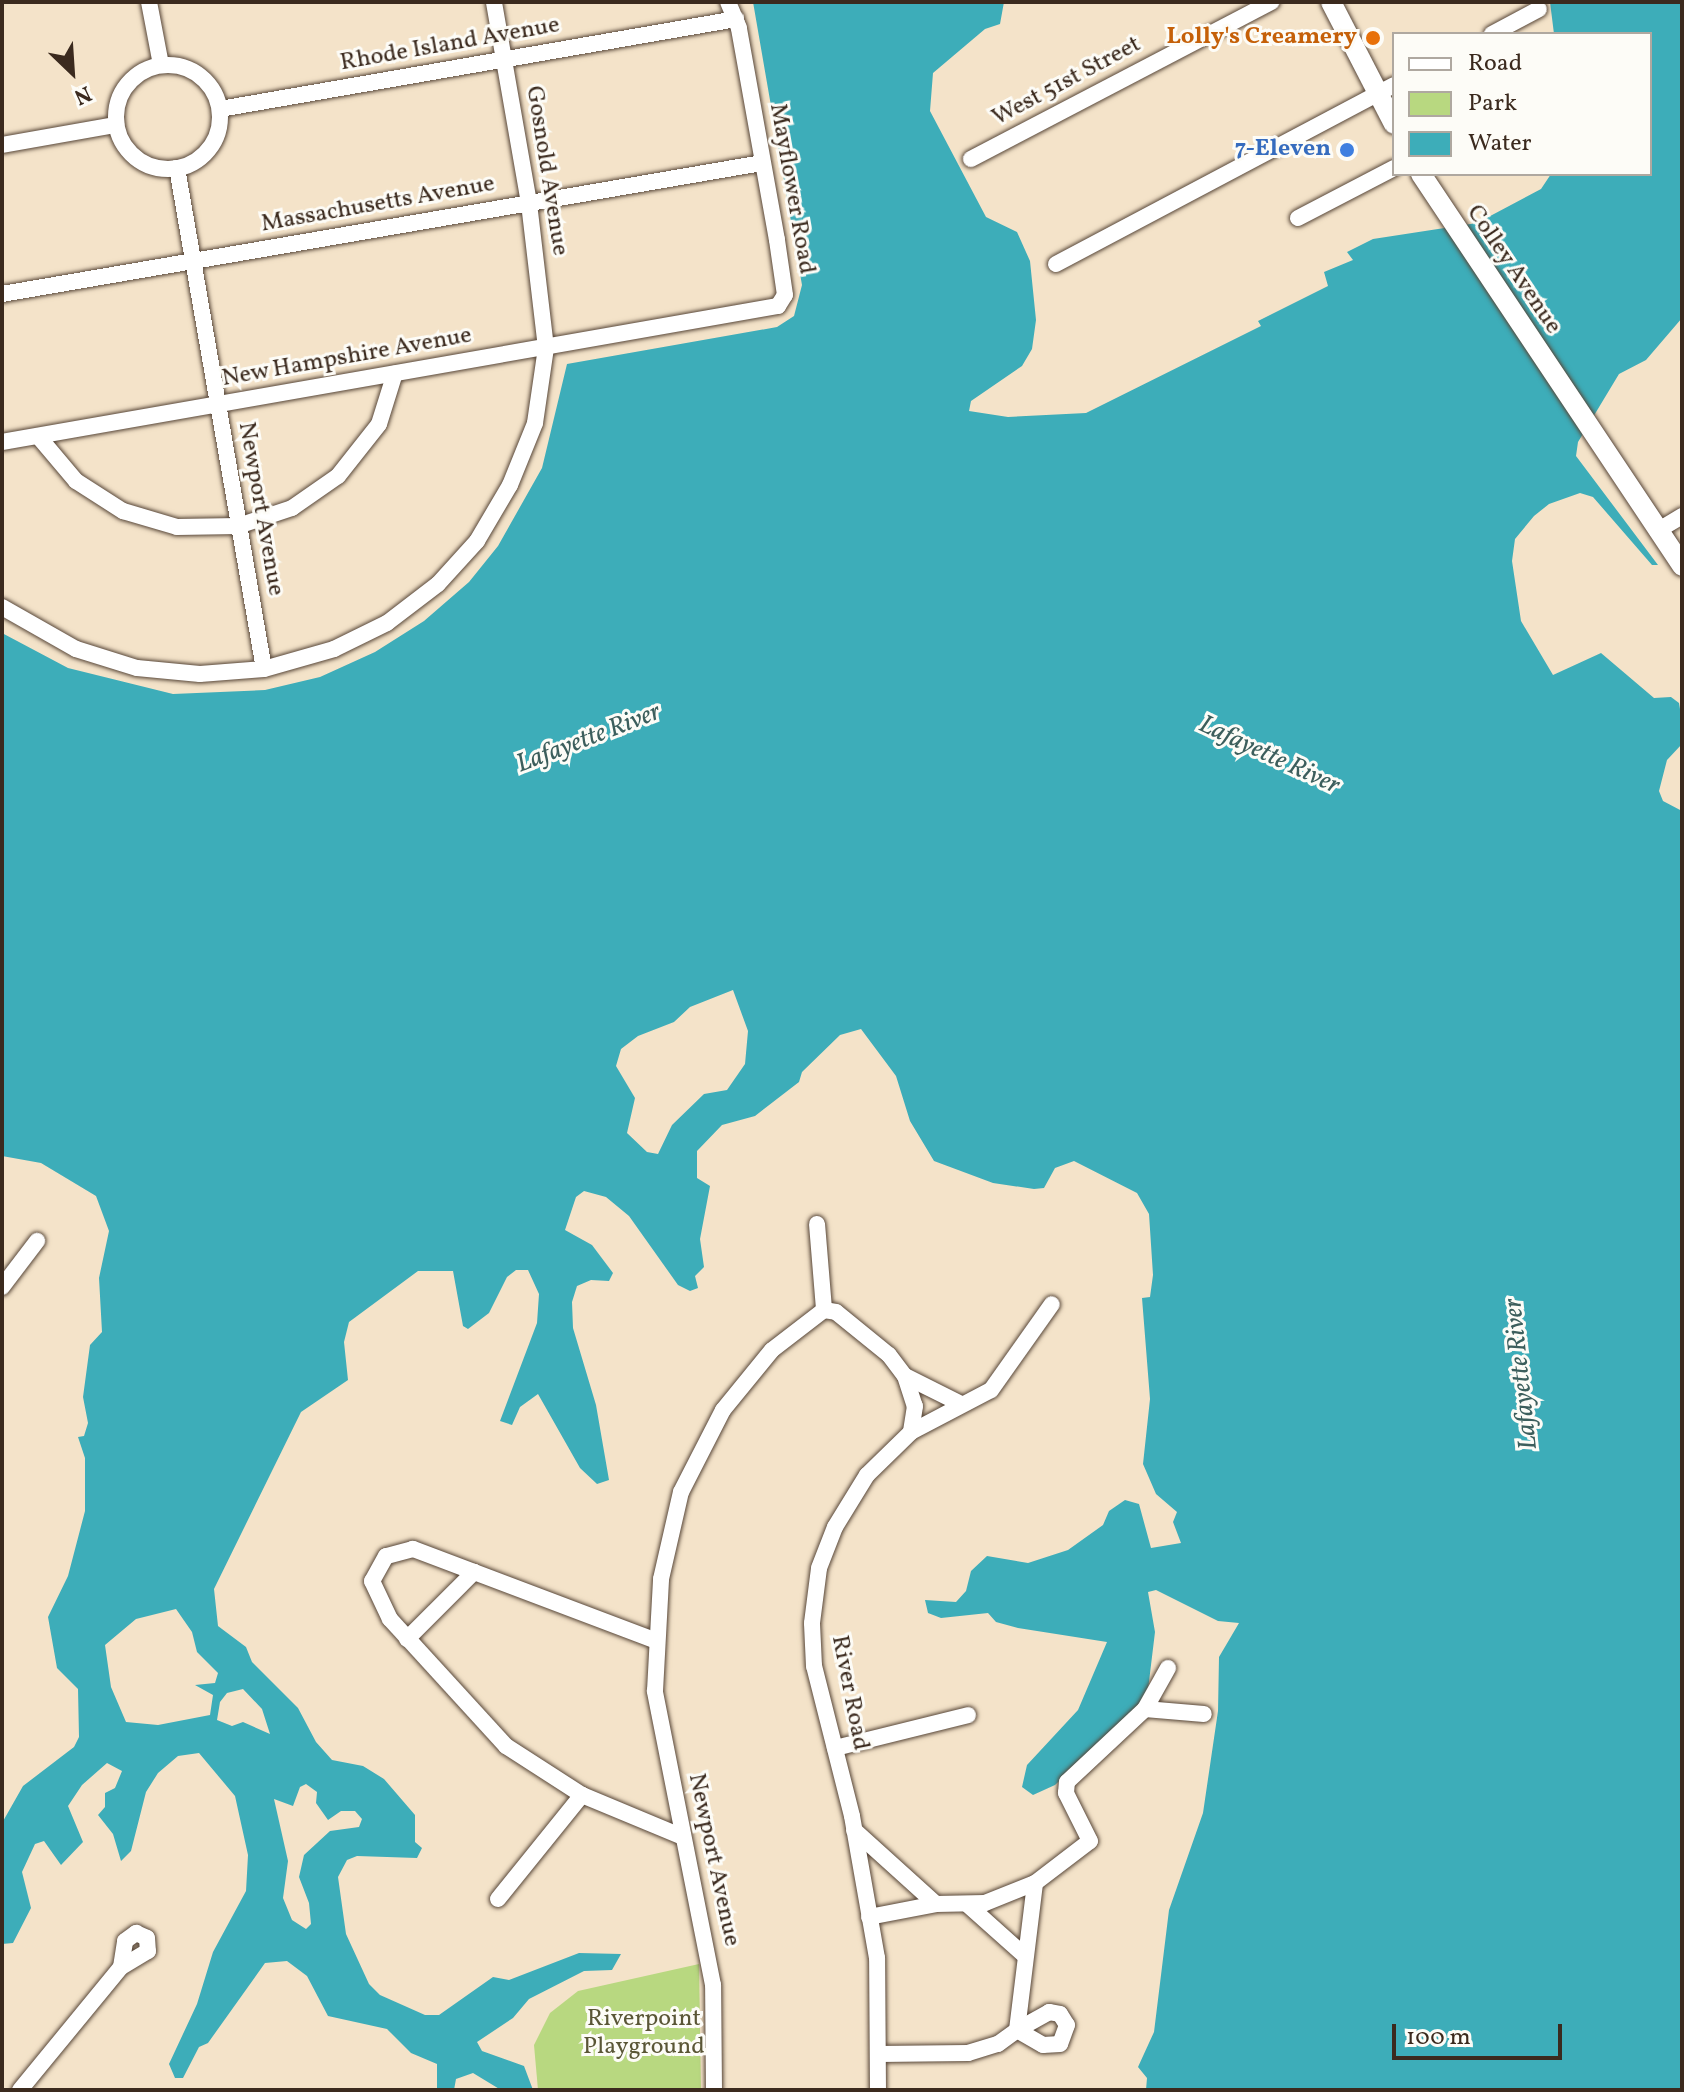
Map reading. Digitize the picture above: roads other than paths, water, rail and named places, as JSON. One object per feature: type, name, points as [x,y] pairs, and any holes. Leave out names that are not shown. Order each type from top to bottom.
[{"type":"main road","points":[[1331,2],[1386,89],[1392,115]]},
{"type":"main road","name":"Colley Avenue","points":[[1422,176],[1455,232],[1682,566]]},
{"type":"street","points":[[149,2],[161,65]]},
{"type":"street","name":"Gosnold Avenue","points":[[494,2],[529,203],[546,348]]},
{"type":"street","name":"Mayflower Road","points":[[700,321],[783,301],[736,19],[728,2]]},
{"type":"street","name":"West 51st Street","points":[[971,159],[1271,2]]},
{"type":"street","points":[[1496,32],[1539,9]]},
{"type":"street","name":"Rhode Island Avenue","points":[[220,109],[736,19]]},
{"type":"street","points":[[161,65],[184,67],[204,79],[220,109],[214,143],[199,159],[177,168],[156,168],[137,160],[123,144],[116,125],[117,104],[126,85],[142,72],[161,65]]},
{"type":"street","points":[[1056,264],[1386,89]]},
{"type":"street","points":[[2,145],[116,125]]},
{"type":"street","name":"Massachusetts Avenue","points":[[2,294],[762,163]]},
{"type":"street","name":"Newport Avenue","points":[[177,168],[264,669]]},
{"type":"street","points":[[1298,218],[1392,169]]},
{"type":"street","name":"New Hampshire Avenue","points":[[2,442],[700,321]]},
{"type":"street","points":[[2,607],[64,644],[137,668],[200,674],[264,669],[361,637],[416,603],[459,564],[494,517],[525,451],[538,409],[546,348]]},
{"type":"street","points":[[38,436],[76,481],[123,511],[177,527],[238,526],[292,508],[338,476],[379,424],[395,373]]},
{"type":"street","points":[[1657,531],[1682,516]]},
{"type":"street","points":[[817,1224],[824,1310],[836,1312],[889,1355],[905,1376],[915,1406],[911,1432]]},
{"type":"street","points":[[2,1287],[37,1241]]},
{"type":"street","name":"River Road","points":[[878,2090],[878,1971],[854,1830],[812,1647],[819,1568],[853,1493],[911,1432],[1000,1381],[1052,1304]]},
{"type":"street","name":"Newport Avenue","points":[[714,2090],[713,1985],[659,1722],[654,1640],[672,1524],[694,1465],[723,1410],[772,1350],[824,1310]]},
{"type":"street","points":[[905,1376],[961,1404]]},
{"type":"street","points":[[654,1640],[413,1549],[386,1556],[372,1581],[383,1609],[407,1639],[506,1746],[582,1795],[683,1837]]},
{"type":"street","points":[[407,1639],[474,1572]]},
{"type":"street","points":[[869,1917],[936,1904],[968,1905],[1003,1899],[1035,1883],[1090,1841],[1066,1793],[1067,1782],[1145,1709],[1168,1668]]},
{"type":"street","points":[[1145,1709],[1204,1714]]},
{"type":"street","points":[[835,1748],[968,1715]]},
{"type":"street","points":[[498,1899],[582,1795]]},
{"type":"street","points":[[854,1830],[936,1904]]},
{"type":"street","points":[[879,2054],[968,2053],[998,2044],[1017,2030],[1035,1883]]},
{"type":"street","points":[[968,1905],[1025,1956]]},
{"type":"street","points":[[20,2090],[121,1967]]},
{"type":"water","name":"Lafayette River","points":[[753,2],[1004,2],[1000,24],[985,29],[933,73],[930,111],[986,217],[1017,232],[1030,261],[1036,320],[1032,349],[1022,366],[971,401],[969,411],[1008,417],[1086,413],[1261,326],[1258,321],[1328,286],[1324,272],[1353,260],[1347,252],[1373,239],[1477,223],[1541,189],[1550,176],[1652,176],[1652,32],[1554,32],[1550,2],[1682,2],[1682,318],[1646,360],[1619,374],[1578,442],[1576,456],[1658,565],[1652,565],[1593,497],[1580,493],[1549,504],[1534,516],[1515,539],[1512,561],[1521,621],[1553,675],[1601,653],[1654,698],[1671,697],[1679,703],[1682,721],[1682,744],[1667,760],[1659,791],[1663,801],[1682,811],[1682,2090],[1146,2090],[1147,2078],[1138,2067],[1154,2032],[1169,1910],[1203,1813],[1218,1711],[1219,1657],[1239,1623],[1218,1621],[1156,1590],[1148,1592],[1155,1632],[1147,1698],[1055,1785],[1033,1795],[1022,1787],[1027,1765],[1078,1710],[1107,1642],[1018,1628],[996,1622],[988,1613],[941,1618],[928,1613],[925,1600],[956,1602],[966,1591],[971,1571],[987,1556],[1028,1563],[1068,1550],[1103,1525],[1109,1511],[1125,1500],[1139,1504],[1151,1548],[1181,1543],[1173,1522],[1177,1512],[1156,1494],[1143,1464],[1150,1399],[1142,1298],[1150,1297],[1153,1275],[1149,1214],[1137,1193],[1074,1161],[1055,1168],[1044,1188],[1034,1189],[993,1183],[934,1161],[910,1121],[896,1076],[861,1029],[840,1035],[802,1072],[799,1082],[755,1116],[722,1125],[697,1151],[697,1178],[710,1186],[700,1239],[704,1267],[695,1276],[698,1288],[690,1291],[678,1285],[629,1216],[606,1197],[584,1191],[576,1197],[565,1230],[592,1245],[613,1273],[609,1281],[591,1280],[577,1286],[572,1302],[573,1328],[596,1405],[609,1480],[597,1484],[580,1468],[538,1394],[520,1407],[512,1425],[500,1421],[537,1323],[539,1294],[528,1270],[516,1270],[507,1277],[489,1313],[468,1329],[463,1326],[453,1271],[418,1271],[349,1322],[344,1342],[348,1380],[301,1412],[214,1589],[218,1626],[246,1647],[252,1662],[298,1708],[316,1742],[332,1760],[363,1766],[384,1779],[415,1815],[415,1842],[422,1848],[417,1858],[357,1856],[347,1860],[338,1877],[346,1934],[369,1984],[380,1995],[425,2015],[439,2015],[493,1977],[509,1980],[579,1953],[621,1954],[612,1970],[584,1971],[529,1999],[513,2018],[477,2042],[482,2051],[524,2066],[533,2090],[501,2090],[473,2073],[456,2079],[454,2090],[437,2090],[437,2064],[411,2053],[387,2029],[328,2016],[307,1976],[287,1961],[265,1963],[208,2043],[199,2047],[183,2078],[175,2078],[169,2064],[197,2004],[213,1952],[246,1891],[248,1855],[235,1796],[199,1753],[178,1756],[158,1773],[146,1792],[131,1851],[121,1861],[113,1834],[98,1815],[105,1807],[105,1793],[115,1788],[122,1771],[107,1763],[82,1785],[68,1806],[83,1842],[61,1865],[44,1841],[35,1844],[22,1872],[31,1908],[13,1943],[2,1944],[2,1823],[23,1786],[74,1747],[79,1737],[78,1689],[57,1668],[48,1617],[68,1576],[85,1511],[85,1458],[78,1437],[84,1436],[88,1423],[83,1397],[90,1345],[102,1332],[99,1278],[109,1231],[96,1196],[41,1163],[2,1156],[2,633],[68,668],[173,694],[265,690],[320,677],[375,652],[424,621],[469,582],[498,546],[542,468],[567,364],[777,327],[794,316],[802,285]],"holes":[[[733,990],[748,1031],[745,1064],[727,1090],[704,1094],[672,1125],[658,1154],[647,1152],[627,1133],[635,1098],[616,1066],[621,1049],[638,1036],[674,1022],[690,1007]],[[176,1609],[192,1632],[197,1652],[218,1673],[215,1683],[195,1685],[213,1695],[210,1715],[158,1725],[126,1722],[111,1687],[105,1645],[136,1619]],[[243,1689],[262,1709],[270,1734],[243,1722],[232,1726],[217,1720],[220,1702],[227,1693]],[[306,1784],[317,1792],[316,1803],[328,1820],[341,1811],[355,1811],[362,1819],[359,1827],[330,1831],[304,1855],[299,1877],[309,1903],[311,1924],[306,1929],[292,1920],[283,1898],[288,1861],[274,1799],[293,1806],[300,1787]]]},
{"type":"place","name":"Lolly's Creamery","points":[[1373,38]]},
{"type":"place","name":"7-Eleven","points":[[1347,150]]},
{"type":"park label","name":"Riverpoint Playground","points":[[644,2034]]}]
